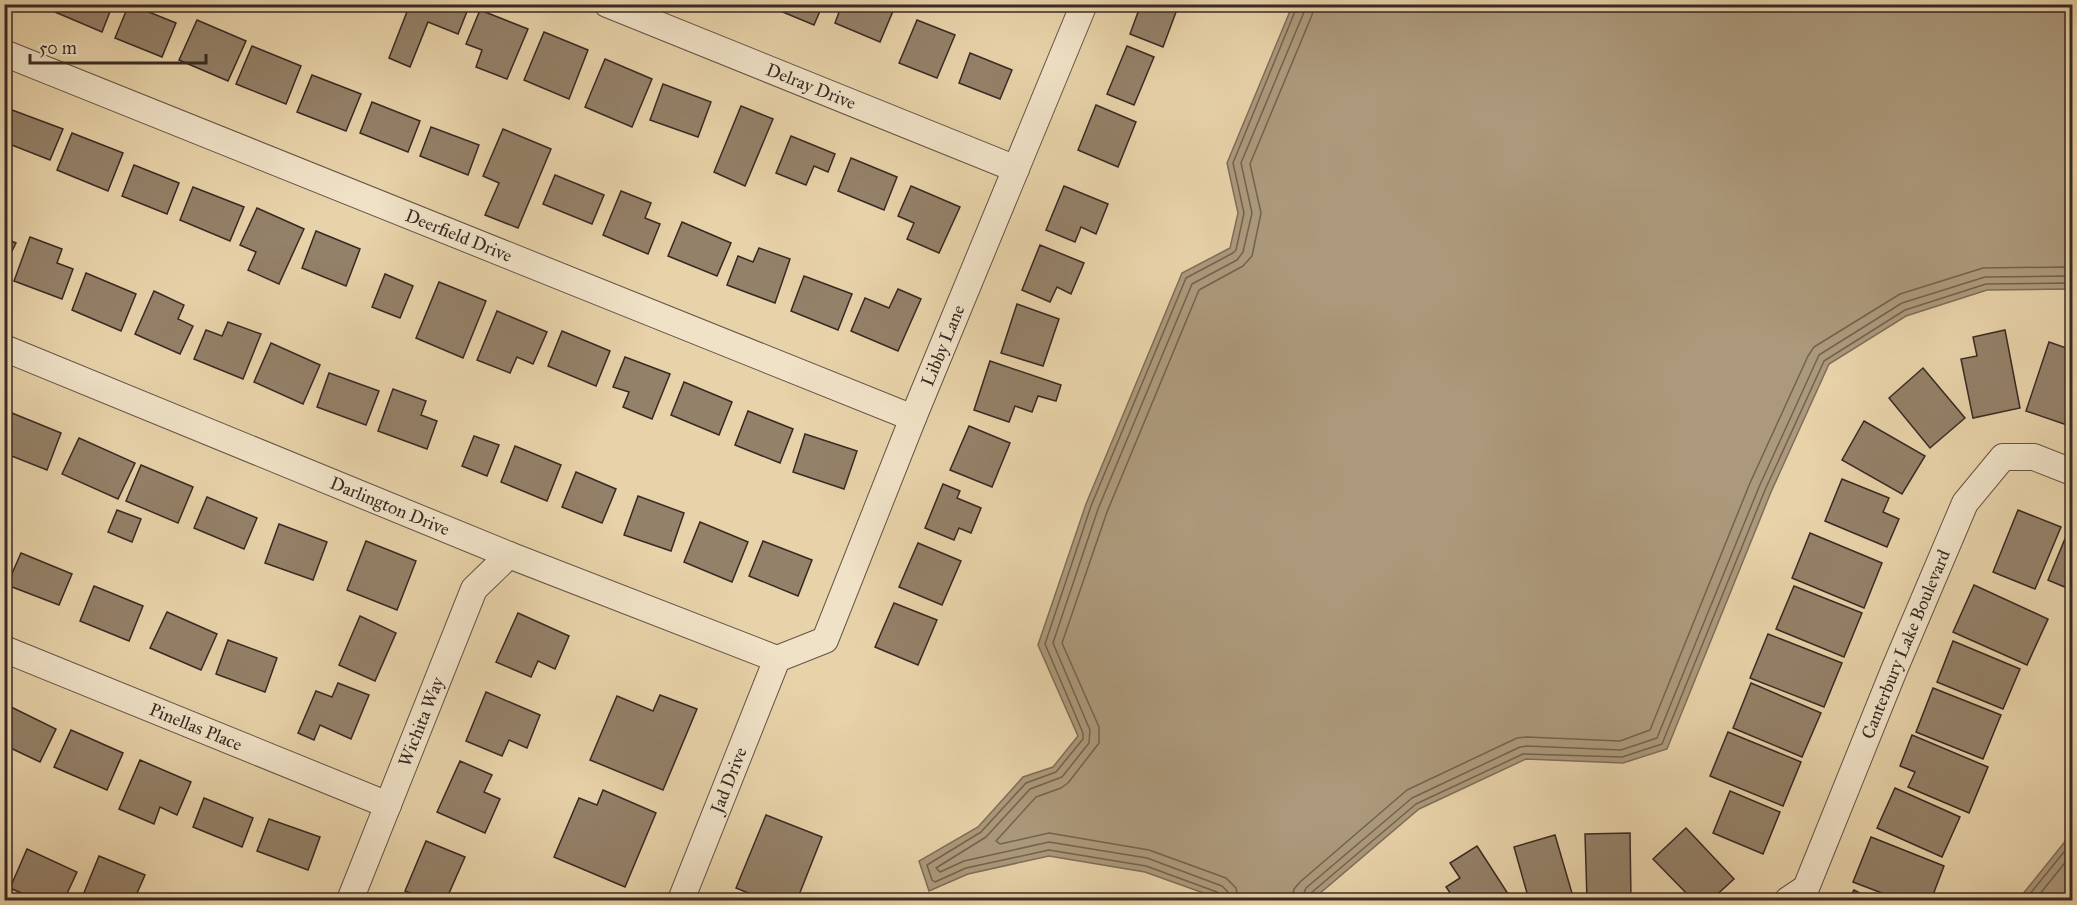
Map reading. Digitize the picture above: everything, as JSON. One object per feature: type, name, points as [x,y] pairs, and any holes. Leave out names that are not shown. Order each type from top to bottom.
[{"type":"street","name":"Delray Drive","points":[[607,4],[1016,169]]},
{"type":"street","name":"Libby Lane","points":[[777,659],[825,640],[913,418],[1084,4]]},
{"type":"street","name":"Deerfield Drive","points":[[4,53],[913,418]]},
{"type":"street","name":"Darlington Drive","points":[[4,348],[509,555],[777,659]]},
{"type":"street","name":"Canterbury Lake Boulevard","points":[[1788,900],[1806,888],[1894,670],[1965,503],[2002,457],[2034,457],[2073,472]]},
{"type":"street","name":"Wichita Way","points":[[350,900],[474,589],[509,555]]},
{"type":"street","name":"Pinellas Place","points":[[4,650],[388,805]]},
{"type":"street","name":"Jad Drive","points":[[681,900],[777,659]]},
{"type":"water","points":[[1293,4],[2072,5],[2072,292],[2064,289],[1987,290],[1906,316],[1829,364],[1771,492],[1667,749],[1623,763],[1526,759],[1419,809],[1312,900],[1223,900],[1145,872],[1049,856],[968,874],[929,891],[919,861],[978,827],[1023,777],[1053,767],[1078,736],[1038,645],[1086,504],[1182,273],[1230,248],[1238,213],[1227,163]]},
{"type":"water","points":[[2072,833],[2072,900],[2018,900]]},
{"type":"building","points":[[58,4],[113,4],[102,32],[55,12]]},
{"type":"building","points":[[129,4],[176,23],[162,57],[115,38]]},
{"type":"building","points":[[410,4],[470,4],[458,34],[428,22],[410,67],[389,58]]},
{"type":"building","points":[[780,4],[823,4],[814,25],[778,10]]},
{"type":"building","points":[[842,4],[878,4],[893,11],[880,42],[835,23]]},
{"type":"building","points":[[1141,4],[1179,4],[1163,47],[1130,34]]},
{"type":"building","points":[[480,10],[528,29],[507,79],[476,67],[482,50],[466,44]]},
{"type":"building","points":[[197,20],[246,41],[228,81],[179,60]]},
{"type":"building","points":[[917,20],[955,35],[937,78],[899,63]]},
{"type":"building","points":[[544,32],[588,50],[569,99],[524,80]]},
{"type":"building","points":[[252,46],[301,66],[286,104],[236,84]]},
{"type":"building","points":[[1127,46],[1154,57],[1134,105],[1107,94]]},
{"type":"building","points":[[970,53],[1012,70],[1000,99],[959,83]]},
{"type":"building","points":[[605,59],[652,79],[632,127],[585,107]]},
{"type":"building","points":[[312,75],[361,94],[346,131],[297,112]]},
{"type":"building","points":[[663,84],[711,102],[698,137],[650,120]]},
{"type":"building","points":[[372,102],[420,121],[408,152],[360,133]]},
{"type":"building","points":[[1096,105],[1136,122],[1118,167],[1078,150]]},
{"type":"building","points":[[741,106],[773,119],[745,186],[714,172]]},
{"type":"building","points":[[12,110],[63,129],[50,160],[4,142],[4,129]]},
{"type":"building","points":[[431,127],[479,145],[468,175],[420,156]]},
{"type":"building","points":[[503,129],[551,149],[518,228],[485,215],[499,183],[483,176]]},
{"type":"building","points":[[72,133],[123,153],[108,191],[57,170]]},
{"type":"building","points":[[791,136],[835,154],[828,172],[814,166],[806,185],[776,173]]},
{"type":"building","points":[[851,158],[897,177],[884,210],[838,191]]},
{"type":"building","points":[[134,165],[179,183],[167,214],[122,196]]},
{"type":"building","points":[[555,175],[604,195],[592,224],[543,204]]},
{"type":"building","points":[[911,186],[960,207],[939,253],[907,239],[914,223],[898,216]]},
{"type":"building","points":[[1064,186],[1108,204],[1096,234],[1081,227],[1075,242],[1046,230]]},
{"type":"building","points":[[193,187],[244,207],[230,241],[180,220]]},
{"type":"building","points":[[621,191],[651,203],[645,218],[660,224],[648,254],[603,235]]},
{"type":"building","points":[[257,208],[304,229],[279,284],[248,270],[256,252],[240,245]]},
{"type":"building","points":[[682,222],[731,243],[717,276],[668,256]]},
{"type":"building","points":[[316,231],[360,249],[346,286],[302,268]]},
{"type":"building","points":[[30,237],[62,249],[57,263],[73,269],[62,299],[14,281]]},
{"type":"building","points":[[4,238],[16,243],[4,267]]},
{"type":"building","points":[[1040,245],[1084,263],[1071,294],[1057,287],[1050,302],[1022,290]]},
{"type":"building","points":[[759,248],[790,259],[775,303],[727,285],[738,256],[753,262]]},
{"type":"building","points":[[86,273],[136,294],[121,331],[72,310]]},
{"type":"building","points":[[385,274],[413,286],[400,318],[372,307]]},
{"type":"building","points":[[804,276],[852,294],[838,330],[791,311]]},
{"type":"building","points":[[439,282],[486,301],[463,358],[416,338]]},
{"type":"building","points":[[898,289],[921,299],[898,351],[851,331],[865,298],[889,308]]},
{"type":"building","points":[[154,291],[184,305],[178,319],[193,326],[180,354],[135,334]]},
{"type":"building","points":[[1017,304],[1059,319],[1043,366],[1001,353]]},
{"type":"building","points":[[497,311],[547,332],[533,364],[517,357],[510,373],[477,360]]},
{"type":"building","points":[[228,322],[261,334],[243,379],[194,359],[206,330],[222,336]]},
{"type":"building","points":[[2005,330],[2020,408],[1973,418],[1961,359],[1977,356],[1973,337]]},
{"type":"building","points":[[562,331],[610,351],[596,386],[548,366]]},
{"type":"building","points":[[2049,342],[2072,350],[2072,407],[2067,425],[2026,411]]},
{"type":"building","points":[[271,343],[320,365],[303,404],[254,382]]},
{"type":"building","points":[[625,357],[670,374],[652,419],[623,407],[629,392],[613,387]]},
{"type":"building","points":[[990,361],[1061,385],[1056,401],[1038,396],[1032,412],[1015,406],[1009,422],[974,410]]},
{"type":"building","points":[[1923,368],[1965,418],[1930,448],[1889,398]]},
{"type":"building","points":[[329,373],[379,391],[366,425],[317,407]]},
{"type":"building","points":[[684,382],[732,402],[719,435],[671,415]]},
{"type":"building","points":[[393,389],[426,401],[421,415],[437,421],[427,449],[378,431]]},
{"type":"building","points":[[7,411],[61,433],[47,470],[4,453],[4,417]]},
{"type":"building","points":[[748,411],[793,429],[780,463],[735,445]]},
{"type":"building","points":[[1864,421],[1925,456],[1902,494],[1842,460]]},
{"type":"building","points":[[969,426],[1010,443],[992,487],[950,470]]},
{"type":"building","points":[[805,434],[857,451],[844,489],[793,472]]},
{"type":"building","points":[[474,436],[499,445],[487,476],[462,466]]},
{"type":"building","points":[[79,438],[135,463],[118,499],[62,474]]},
{"type":"building","points":[[515,446],[561,465],[547,501],[501,482]]},
{"type":"building","points":[[141,465],[193,487],[178,523],[126,501]]},
{"type":"building","points":[[576,472],[616,489],[602,523],[562,507]]},
{"type":"building","points":[[1842,479],[1889,498],[1883,512],[1899,519],[1887,547],[1825,521]]},
{"type":"building","points":[[943,484],[960,491],[957,498],[981,508],[971,533],[959,528],[954,540],[925,528]]},
{"type":"building","points":[[638,496],[684,513],[671,551],[624,535]]},
{"type":"building","points":[[207,497],[257,518],[244,549],[194,528]]},
{"type":"building","points":[[117,510],[141,519],[132,542],[108,532]]},
{"type":"building","points":[[2018,510],[2061,527],[2035,589],[1993,572]]},
{"type":"building","points":[[700,522],[748,542],[732,582],[684,562]]},
{"type":"building","points":[[279,524],[327,542],[313,580],[265,563]]},
{"type":"building","points":[[2069,529],[2072,531],[2072,590],[2048,580]]},
{"type":"building","points":[[1810,533],[1882,563],[1864,608],[1792,578]]},
{"type":"building","points":[[366,541],[416,561],[397,610],[347,590]]},
{"type":"building","points":[[763,541],[812,560],[798,596],[749,576]]},
{"type":"building","points":[[918,543],[961,561],[942,605],[899,587]]},
{"type":"building","points":[[21,553],[72,574],[59,605],[7,585]]},
{"type":"building","points":[[1974,585],[2048,619],[2027,665],[1953,632]]},
{"type":"building","points":[[94,586],[143,606],[129,641],[80,621]]},
{"type":"building","points":[[1794,586],[1862,613],[1844,657],[1776,629]]},
{"type":"building","points":[[894,603],[937,620],[918,665],[875,647]]},
{"type":"building","points":[[167,612],[217,634],[201,670],[150,648]]},
{"type":"building","points":[[518,613],[569,636],[555,669],[538,661],[531,677],[496,662]]},
{"type":"building","points":[[360,616],[396,633],[375,681],[339,665]]},
{"type":"building","points":[[1768,634],[1842,663],[1824,707],[1750,678]]},
{"type":"building","points":[[228,640],[277,658],[265,692],[216,674]]},
{"type":"building","points":[[1953,641],[2020,669],[2003,709],[1937,682]]},
{"type":"building","points":[[338,683],[369,695],[351,739],[320,725],[314,740],[298,733],[316,691],[332,697]]},
{"type":"building","points":[[1751,683],[1821,713],[1802,757],[1733,728]]},
{"type":"building","points":[[1933,688],[2001,715],[1983,759],[1916,732]]},
{"type":"building","points":[[486,692],[540,715],[527,748],[509,740],[502,756],[466,741]]},
{"type":"building","points":[[660,695],[697,709],[663,790],[590,760],[617,696],[653,711]]},
{"type":"building","points":[[5,704],[56,729],[40,762],[4,745]]},
{"type":"building","points":[[71,730],[123,753],[107,790],[54,767]]},
{"type":"building","points":[[1728,732],[1801,762],[1783,806],[1710,776]]},
{"type":"building","points":[[1912,735],[1988,767],[1969,813],[1908,787],[1915,772],[1900,766]]},
{"type":"building","points":[[140,760],[191,782],[177,815],[160,807],[154,824],[119,809]]},
{"type":"building","points":[[460,761],[492,775],[484,792],[500,799],[485,833],[437,812]]},
{"type":"building","points":[[1895,788],[1960,817],[1942,857],[1877,828]]},
{"type":"building","points":[[603,790],[656,813],[625,887],[554,857],[579,798],[597,805]]},
{"type":"building","points":[[1730,791],[1780,812],[1763,854],[1713,833]]},
{"type":"building","points":[[204,798],[253,818],[242,847],[193,827]]},
{"type":"building","points":[[766,815],[822,837],[797,900],[766,900],[736,888]]},
{"type":"building","points":[[269,819],[320,837],[308,870],[257,851]]},
{"type":"building","points":[[1686,828],[1734,879],[1711,900],[1693,900],[1653,859]]},
{"type":"building","points":[[1630,833],[1631,900],[1587,900],[1585,834]]},
{"type":"building","points":[[1555,835],[1574,900],[1529,900],[1514,847]]},
{"type":"building","points":[[1871,837],[1944,866],[1931,900],[1900,900],[1853,882]]},
{"type":"building","points":[[426,841],[465,857],[446,900],[428,900],[405,891]]},
{"type":"building","points":[[1477,846],[1512,900],[1455,900],[1446,887],[1460,878],[1450,863]]},
{"type":"building","points":[[27,849],[77,872],[64,900],[37,900],[10,888]]},
{"type":"building","points":[[99,856],[145,875],[134,900],[81,900]]},
{"type":"building","points":[[1854,890],[1872,900],[1848,900]]}]
